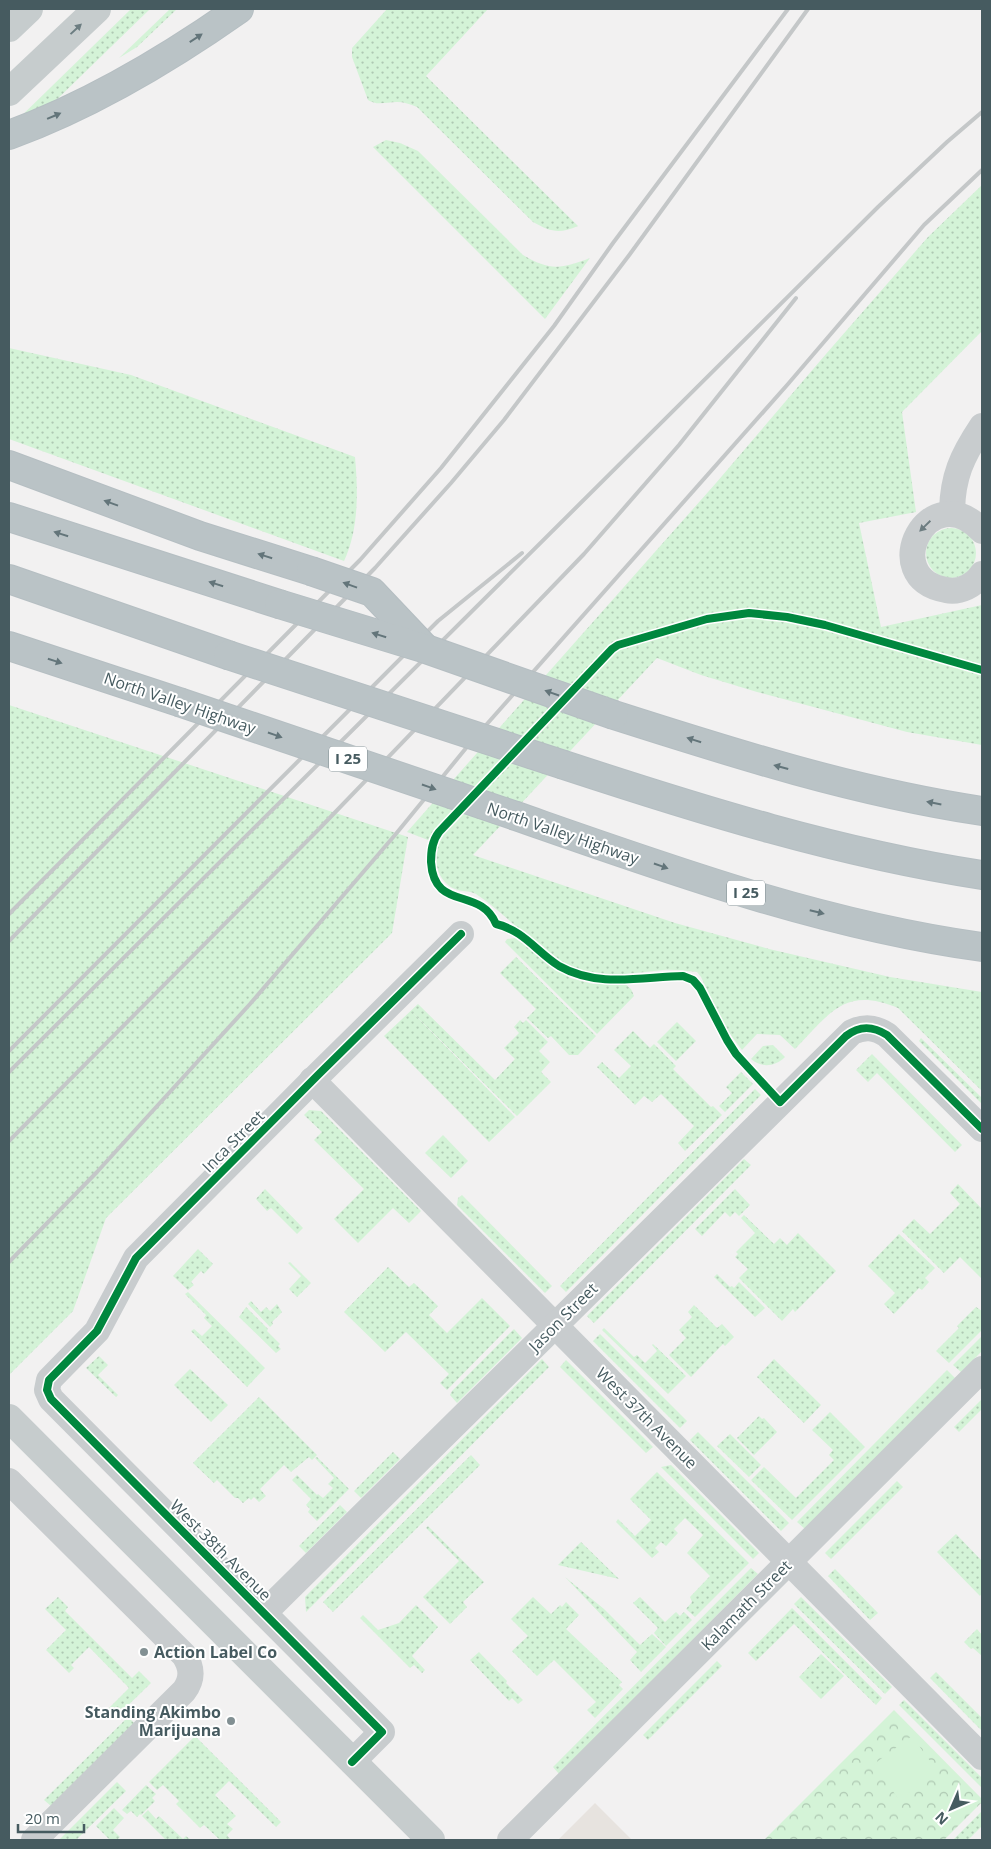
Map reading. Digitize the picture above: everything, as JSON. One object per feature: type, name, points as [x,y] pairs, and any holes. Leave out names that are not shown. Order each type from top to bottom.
[{"type":"highway","points":[[9,135],[69,110],[110,89],[169,55],[239,9]]},
{"type":"highway","points":[[9,465],[200,536],[311,570],[372,592],[426,649]]},
{"type":"highway","points":[[9,517],[426,649],[614,715],[740,755],[821,778],[896,796],[982,811]]},
{"type":"highway","points":[[9,579],[228,655],[666,799],[754,825],[902,861],[982,874]]},
{"type":"highway","name":"North Valley Highway","points":[[9,646],[666,868],[771,901],[851,921],[948,942],[982,947]]},
{"type":"main road","points":[[9,28],[28,9]]},
{"type":"main road","points":[[9,92],[97,9]]},
{"type":"main road","points":[[9,1418],[431,1840]]},
{"type":"street","points":[[952,514],[953,483],[969,446],[982,426]]},
{"type":"street","points":[[982,531],[969,519],[952,514],[940,516],[929,521],[920,529],[914,540],[913,557],[919,574],[927,583],[938,589],[962,590],[972,584],[982,574]]},
{"type":"street","name":"Inca Street","points":[[47,1385],[52,1376],[97,1331],[136,1258],[312,1080],[461,934]]},
{"type":"street","name":"Jason Street","points":[[264,1613],[846,1036],[865,1027],[880,1030],[982,1129]]},
{"type":"street","name":"West 37th Avenue","points":[[312,1080],[982,1756]]},
{"type":"street","name":"Kalamath Street","points":[[510,1840],[982,1369]]},
{"type":"street","name":"West 38th Avenue","points":[[47,1385],[48,1395],[51,1399],[382,1732],[352,1762]]},
{"type":"street","points":[[9,1481],[184,1655],[190,1670],[190,1679],[184,1692],[34,1840]]},
{"type":"shaded area","points":[[595,1803],[632,1840],[558,1840]]},
{"type":"green space","points":[[131,9],[150,9],[9,146],[9,128]]},
{"type":"green space","points":[[170,9],[177,9],[137,47],[119,58]]},
{"type":"green space","points":[[387,9],[488,9],[426,76],[578,226],[555,231],[533,222],[417,107],[402,102],[378,103],[368,100],[352,57],[352,48]]},
{"type":"green space","points":[[386,140],[400,143],[418,151],[523,255],[540,264],[556,267],[590,258],[545,319],[373,147]]},
{"type":"green space","points":[[982,185],[982,331],[902,412],[916,512],[859,523],[881,627],[982,605],[982,745],[907,732],[757,692],[701,675],[657,658],[473,855],[675,923],[769,949],[890,977],[982,992],[982,1091],[898,1008],[880,1002],[864,1000],[851,1002],[840,1007],[818,1024],[795,1049],[780,1035],[757,1034],[742,1050],[724,1026],[697,972],[667,970],[605,975],[587,973],[573,968],[544,950],[476,894],[457,890],[449,886],[437,869],[436,843],[407,832],[716,483],[928,237]]},
{"type":"green space","points":[[9,348],[131,375],[355,457],[357,496],[355,523],[344,561],[9,439]]},
{"type":"green space","points":[[951,528],[969,535],[976,553],[969,571],[951,578],[933,571],[926,553],[933,535]]},
{"type":"green space","points":[[9,705],[408,837],[392,933],[106,1218],[73,1311],[9,1375]]},
{"type":"green space","points":[[515,938],[570,978],[593,984],[625,984],[631,989],[634,996],[597,1034],[505,942],[507,939]]},
{"type":"green space","points":[[516,957],[596,1036],[578,1055],[569,1055],[551,1036],[548,1038],[527,1018],[536,1009],[500,973]]},
{"type":"green space","points":[[418,1004],[495,1080],[515,1059],[504,1048],[519,1033],[514,1027],[520,1020],[523,1023],[526,1020],[548,1042],[539,1051],[550,1062],[541,1072],[551,1082],[517,1116],[411,1011],[515,1117],[489,1142],[384,1036]]},
{"type":"green space","points":[[677,1022],[696,1041],[676,1061],[657,1042]]},
{"type":"green space","points":[[633,1031],[650,1048],[654,1044],[676,1066],[673,1069],[711,1107],[713,1106],[722,1115],[685,1151],[678,1143],[694,1126],[661,1094],[652,1102],[644,1096],[635,1105],[597,1067],[602,1062],[619,1078],[631,1066],[614,1050]]},
{"type":"green space","points":[[921,1038],[982,1098],[982,1104],[919,1041]]},
{"type":"green space","points":[[773,1045],[785,1057],[777,1063],[764,1065],[751,1059],[763,1046]]},
{"type":"green space","points":[[872,1054],[962,1145],[955,1152],[877,1073],[868,1082],[856,1070]]},
{"type":"green space","points":[[741,1072],[753,1084],[725,1112],[719,1106],[732,1093],[726,1087]]},
{"type":"green space","points":[[755,1089],[761,1095],[566,1292],[560,1286]]},
{"type":"green space","points":[[309,1110],[321,1111],[421,1211],[409,1223],[393,1208],[358,1243],[334,1219],[364,1189],[314,1140],[322,1132],[304,1115]]},
{"type":"green space","points":[[443,1135],[468,1161],[451,1178],[425,1153]]},
{"type":"green space","points":[[744,1159],[751,1165],[594,1323],[587,1316]]},
{"type":"green space","points":[[958,1184],[982,1209],[982,1279],[960,1257],[944,1273],[902,1231],[914,1219],[930,1234],[960,1204],[950,1193]]},
{"type":"green space","points":[[265,1189],[303,1228],[297,1234],[271,1208],[267,1211],[256,1199]]},
{"type":"green space","points":[[735,1189],[750,1205],[739,1216],[735,1212],[730,1217],[725,1212],[702,1236],[695,1229]]},
{"type":"green space","points":[[462,1195],[552,1286],[545,1293],[457,1205],[458,1198]]},
{"type":"green space","points":[[744,1215],[774,1244],[780,1238],[787,1245],[798,1233],[836,1271],[795,1312],[793,1309],[782,1321],[739,1278],[748,1269],[735,1257],[738,1254],[736,1252],[755,1233],[741,1218]]},
{"type":"green space","points":[[899,1234],[935,1268],[925,1278],[929,1282],[922,1290],[919,1288],[894,1314],[884,1304],[895,1293],[868,1266]]},
{"type":"green space","points":[[198,1249],[213,1264],[204,1274],[201,1271],[191,1282],[194,1285],[188,1290],[173,1276]]},
{"type":"green space","points":[[290,1262],[311,1283],[297,1297],[289,1289],[301,1276],[288,1263]]},
{"type":"green space","points":[[388,1267],[409,1287],[414,1283],[438,1306],[429,1315],[447,1333],[482,1298],[510,1326],[447,1390],[440,1383],[449,1374],[406,1332],[385,1352],[344,1312]]},
{"type":"green space","points":[[717,1274],[730,1287],[734,1288],[739,1282],[765,1308],[755,1317],[714,1277]]},
{"type":"green space","points":[[188,1292],[265,1368],[247,1387],[191,1331],[194,1329],[202,1336],[212,1326],[204,1318],[206,1315],[185,1294]]},
{"type":"green space","points":[[251,1301],[261,1312],[266,1307],[270,1311],[277,1304],[282,1312],[272,1322],[273,1324],[270,1327],[248,1304]]},
{"type":"green space","points":[[694,1305],[717,1328],[722,1324],[734,1337],[725,1346],[723,1344],[691,1377],[669,1355],[686,1338],[679,1330],[692,1317],[688,1312]]},
{"type":"green space","points":[[246,1307],[280,1344],[278,1346],[281,1349],[276,1353],[239,1317]]},
{"type":"green space","points":[[976,1307],[982,1311],[982,1330],[949,1363],[936,1351],[959,1328],[957,1326]]},
{"type":"green space","points":[[604,1328],[634,1357],[637,1355],[645,1363],[657,1351],[653,1344],[686,1376],[668,1394],[602,1330]]},
{"type":"green space","points":[[514,1329],[522,1338],[457,1403],[450,1395],[452,1391]]},
{"type":"green space","points":[[600,1334],[687,1421],[680,1428],[593,1341]]},
{"type":"green space","points":[[982,1336],[982,1351],[961,1372],[953,1365]]},
{"type":"green space","points":[[99,1356],[108,1365],[98,1375],[118,1395],[116,1397],[86,1368]]},
{"type":"green space","points":[[542,1359],[549,1367],[306,1612],[305,1597]]},
{"type":"green space","points":[[774,1359],[821,1405],[804,1423],[757,1377]]},
{"type":"green space","points":[[566,1360],[653,1447],[646,1453],[560,1367]]},
{"type":"green space","points":[[190,1369],[228,1405],[211,1422],[174,1385]]},
{"type":"green space","points":[[947,1370],[955,1378],[805,1529],[797,1522]]},
{"type":"green space","points":[[259,1397],[317,1455],[312,1460],[309,1457],[291,1472],[284,1465],[260,1489],[266,1496],[259,1502],[254,1497],[251,1500],[249,1498],[243,1503],[238,1498],[235,1498],[217,1480],[214,1483],[193,1463]]},
{"type":"green space","points":[[982,1399],[982,1409],[959,1432],[954,1427]]},
{"type":"green space","points":[[830,1412],[865,1447],[792,1520],[751,1480],[764,1467],[796,1498],[834,1460],[829,1455],[833,1450],[812,1430]]},
{"type":"green space","points":[[759,1416],[762,1419],[764,1418],[777,1432],[754,1455],[737,1438]]},
{"type":"green space","points":[[698,1432],[789,1523],[781,1531],[690,1440]]},
{"type":"green space","points":[[730,1434],[761,1465],[749,1477],[717,1446]]},
{"type":"green space","points":[[393,1452],[400,1459],[361,1498],[354,1491]]},
{"type":"green space","points":[[471,1455],[480,1465],[333,1612],[323,1602]]},
{"type":"green space","points":[[317,1457],[349,1489],[317,1521],[308,1512],[310,1509],[306,1505],[311,1499],[292,1480],[297,1475],[317,1495],[323,1498],[333,1488],[328,1484],[334,1478],[315,1458]]},
{"type":"green space","points":[[671,1465],[759,1553],[753,1559],[661,1467]]},
{"type":"green space","points":[[657,1472],[749,1563],[695,1617],[686,1609],[692,1602],[690,1597],[710,1576],[687,1553],[703,1535],[685,1518],[674,1529],[678,1533],[666,1546],[661,1542],[655,1548],[659,1552],[652,1558],[616,1522],[618,1519],[635,1536],[651,1520],[630,1499]]},
{"type":"green space","points":[[897,1481],[903,1487],[831,1559],[825,1553]]},
{"type":"green space","points":[[340,1505],[347,1512],[306,1553],[299,1546]]},
{"type":"green space","points":[[428,1526],[484,1582],[463,1602],[467,1607],[450,1624],[423,1597],[459,1561],[426,1528]]},
{"type":"green space","points":[[956,1534],[982,1561],[982,1593],[980,1596],[937,1552]]},
{"type":"green space","points":[[581,1542],[619,1579],[558,1565]]},
{"type":"green space","points":[[751,1568],[758,1574],[559,1774],[553,1767]]},
{"type":"green space","points":[[835,1569],[878,1613],[870,1620],[828,1576]]},
{"type":"green space","points":[[565,1577],[604,1609],[640,1645],[652,1634],[666,1647],[641,1672],[630,1660],[637,1652]]},
{"type":"green space","points":[[58,1597],[68,1607],[65,1611],[132,1678],[139,1671],[151,1683],[113,1720],[105,1712],[129,1688],[89,1647],[71,1665],[74,1668],[69,1673],[46,1650],[66,1630],[45,1609]]},
{"type":"green space","points":[[533,1597],[551,1614],[566,1602],[579,1615],[566,1629],[622,1682],[619,1685],[623,1689],[595,1718],[587,1710],[596,1702],[554,1660],[537,1676],[512,1651],[528,1636],[511,1619]]},
{"type":"green space","points":[[640,1597],[665,1622],[676,1612],[680,1616],[684,1612],[692,1620],[666,1646],[654,1633],[658,1628],[633,1603]]},
{"type":"green space","points":[[801,1597],[892,1687],[885,1694],[794,1604]]},
{"type":"green space","points":[[416,1605],[438,1627],[412,1656],[425,1670],[422,1673],[414,1665],[410,1668],[360,1618],[363,1615],[378,1630],[399,1623]]},
{"type":"green space","points":[[792,1608],[882,1698],[876,1705],[794,1624],[756,1661],[748,1653]]},
{"type":"green space","points":[[977,1629],[982,1635],[982,1656],[964,1642]]},
{"type":"green space","points":[[479,1652],[523,1700],[518,1704],[512,1698],[509,1701],[470,1660]]},
{"type":"green space","points":[[821,1654],[844,1676],[821,1699],[799,1677]]},
{"type":"green space","points":[[717,1661],[722,1666],[648,1740],[643,1735]]},
{"type":"green space","points":[[936,1672],[982,1718],[982,1731],[930,1678]]},
{"type":"green space","points":[[904,1700],[982,1778],[982,1788],[899,1705]]},
{"type":"green space","points":[[894,1710],[982,1799],[982,1802],[944,1840],[764,1840]]},
{"type":"green space","points":[[128,1717],[134,1723],[51,1806],[44,1800]]},
{"type":"green space","points":[[195,1736],[281,1822],[276,1827],[229,1781],[215,1795],[236,1816],[227,1824],[233,1829],[227,1835],[231,1840],[220,1840],[204,1825],[200,1828],[176,1804],[179,1801],[163,1785],[157,1790],[149,1782]]},
{"type":"green space","points":[[912,1736],[938,1772],[899,1800],[874,1764]]},
{"type":"green space","points":[[117,1782],[126,1791],[76,1840],[59,1840]]},
{"type":"green space","points":[[146,1785],[156,1794],[152,1798],[155,1801],[137,1817],[131,1811],[127,1814],[122,1810]]},
{"type":"green space","points":[[114,1808],[124,1818],[113,1830],[120,1837],[117,1840],[110,1840],[96,1826]]},
{"type":"green space","points":[[148,1810],[156,1819],[159,1816],[183,1839],[186,1836],[191,1840],[166,1840],[142,1816]]},
{"type":"green space","points":[[982,1811],[982,1826],[968,1840],[953,1840]]},
{"type":"railway","points":[[9,914],[360,560],[441,468],[554,326],[613,243],[788,9]]},
{"type":"railway","points":[[9,941],[375,568],[451,483],[504,420],[630,254],[808,9]]},
{"type":"railway","points":[[9,1072],[878,207],[982,112]]},
{"type":"railway","points":[[9,1262],[97,1172],[250,1004],[395,835],[471,742],[788,384],[924,225],[982,170]]},
{"type":"railway","points":[[9,1141],[319,829],[584,554],[679,445],[796,298]]},
{"type":"railway","points":[[9,1051],[438,621],[522,553]]},
{"type":"cycle path","points":[[982,670],[825,625],[787,617],[749,613],[707,619],[618,645],[612,649],[439,832],[432,846],[431,854],[434,877],[440,887],[449,894],[480,905],[489,912],[496,924],[522,936],[559,966],[574,973],[604,979],[620,980],[683,976],[693,980],[700,988],[736,1054],[780,1102],[846,1036],[861,1028],[872,1028],[887,1035],[982,1129]]},
{"type":"cycle path","points":[[352,1762],[382,1732],[51,1399],[47,1390],[49,1380],[97,1331],[136,1258],[461,934]]},
{"type":"place","name":"Action Label Co","points":[[144,1652]]},
{"type":"place","name":"Standing Akimbo Marijuana","points":[[231,1721]]}]
